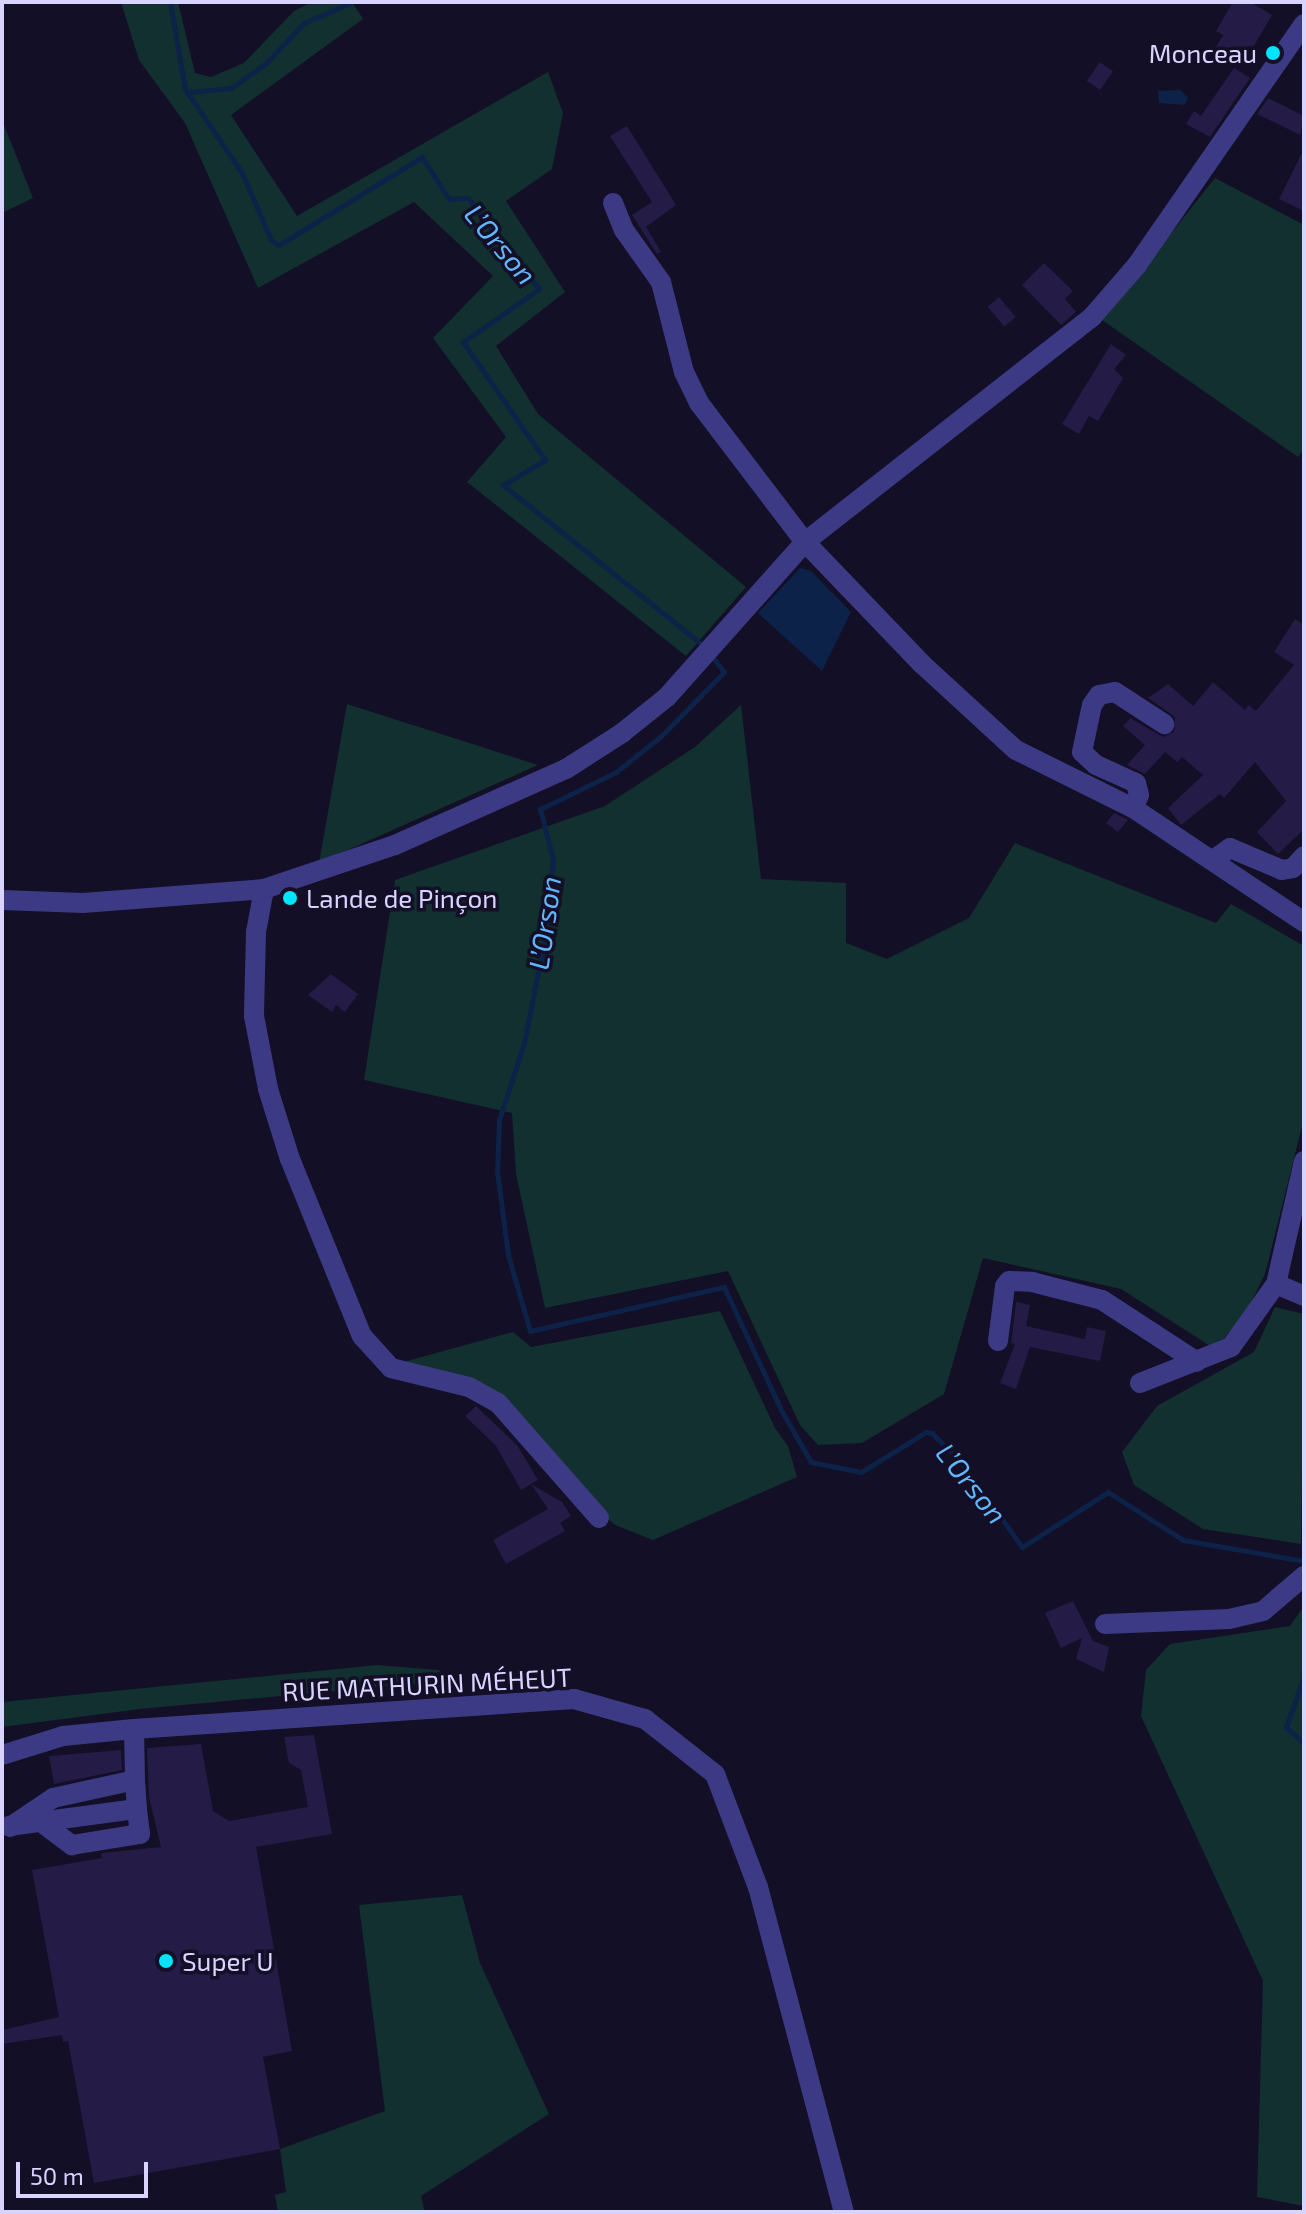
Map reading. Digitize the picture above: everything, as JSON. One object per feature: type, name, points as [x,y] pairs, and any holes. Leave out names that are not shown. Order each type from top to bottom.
[{"type":"street","points":[[2,900],[83,903],[264,889],[395,845],[566,769],[622,733],[709,651],[805,542],[1092,317],[1137,265],[1304,24]]},
{"type":"street","points":[[613,203],[624,230],[661,282],[684,372],[699,403],[805,542],[922,664],[1016,750],[1133,808],[1304,922]]},
{"type":"street","points":[[1133,808],[1139,795],[1136,783],[1096,765],[1082,752],[1092,705],[1099,695],[1115,692],[1164,724]]},
{"type":"street","points":[[1213,860],[1230,848],[1282,870],[1293,868],[1304,856]]},
{"type":"street","points":[[264,889],[256,932],[254,1016],[268,1089],[290,1159],[362,1336],[391,1368],[469,1387],[498,1403],[599,1518]]},
{"type":"street","points":[[1140,1383],[1231,1347],[1276,1284],[1304,1161]]},
{"type":"street","points":[[998,1341],[1005,1286],[1009,1281],[1032,1282],[1102,1300],[1197,1362]]},
{"type":"street","points":[[1276,1284],[1304,1296]]},
{"type":"street","points":[[1105,1624],[1240,1616],[1263,1611],[1304,1576]]},
{"type":"street","name":"RUE MATHURIN MÉHEUT","points":[[2,1755],[63,1736],[134,1729],[574,1699],[645,1719],[674,1737],[715,1774],[744,1847],[844,2212]]},
{"type":"street","points":[[6,1825],[45,1825],[137,1809],[134,1729]]},
{"type":"street","points":[[6,1825],[53,1798],[135,1780]]},
{"type":"green space","points":[[121,2],[178,2],[195,73],[211,77],[244,63],[294,11],[312,2],[352,2],[363,19],[231,115],[297,216],[548,72],[563,113],[552,169],[506,201],[565,292],[496,346],[538,414],[746,587],[686,656],[467,482],[506,437],[433,338],[493,276],[414,202],[258,288],[185,123],[139,60]]},
{"type":"green space","points":[[2,120],[33,198],[2,213]]},
{"type":"green space","points":[[1215,178],[1304,225],[1304,449],[1298,457],[1102,320]]},
{"type":"green space","points":[[347,704],[538,765],[319,863]]},
{"type":"green space","points":[[741,705],[761,879],[846,883],[846,943],[887,959],[969,918],[1015,843],[1216,923],[1231,904],[1304,946],[1304,1118],[1265,1274],[1246,1313],[1215,1349],[1121,1289],[983,1258],[944,1394],[862,1443],[818,1445],[800,1425],[728,1271],[545,1308],[516,1174],[512,1113],[364,1080],[395,880],[605,806],[695,747]]},
{"type":"green space","points":[[1275,1307],[1304,1314],[1301,1544],[1203,1529],[1134,1485],[1122,1452],[1157,1406],[1254,1352]]},
{"type":"green space","points":[[720,1311],[775,1428],[788,1446],[797,1477],[653,1540],[615,1525],[574,1489],[515,1412],[396,1364],[513,1332],[531,1347]]},
{"type":"green space","points":[[1304,1606],[1304,2206],[1257,2197],[1263,1981],[1141,1716],[1146,1670],[1170,1644],[1290,1626]]},
{"type":"green space","points":[[377,1665],[439,1670],[445,1681],[140,1709],[2,1727],[2,1702]]},
{"type":"green space","points":[[462,1895],[480,1963],[549,2114],[421,2196],[425,2212],[278,2212],[275,2195],[286,2192],[280,2149],[385,2111],[359,1905]]},
{"type":"water","points":[[1180,90],[1188,98],[1185,105],[1159,103],[1158,91]]},
{"type":"water","points":[[800,568],[811,571],[851,612],[822,671],[758,613]]},
{"type":"building","points":[[1233,2],[1250,2],[1272,15],[1242,66],[1214,51],[1223,35],[1216,31]]},
{"type":"building","points":[[1100,62],[1113,71],[1100,90],[1087,81]]},
{"type":"building","points":[[1234,68],[1250,78],[1210,137],[1186,124],[1194,111],[1201,116]]},
{"type":"building","points":[[1268,98],[1304,116],[1300,135],[1257,114]]},
{"type":"building","points":[[627,126],[676,205],[646,227],[661,252],[657,254],[632,215],[652,202],[610,136]]},
{"type":"building","points":[[1304,149],[1304,211],[1279,199]]},
{"type":"building","points":[[1044,263],[1073,291],[1065,299],[1076,312],[1061,325],[1022,285]]},
{"type":"building","points":[[999,297],[1016,317],[1004,327],[988,307]]},
{"type":"building","points":[[1111,344],[1126,355],[1114,369],[1123,378],[1098,421],[1089,416],[1079,434],[1062,424]]},
{"type":"building","points":[[1295,619],[1304,625],[1304,829],[1278,854],[1257,832],[1286,801],[1255,762],[1224,798],[1220,794],[1181,825],[1168,808],[1203,775],[1182,757],[1177,762],[1165,752],[1145,774],[1127,765],[1145,745],[1123,726],[1130,718],[1163,737],[1174,732],[1175,717],[1148,698],[1168,684],[1193,706],[1213,682],[1245,710],[1248,705],[1256,711],[1294,665],[1274,652]]},
{"type":"building","points":[[1114,813],[1128,820],[1118,832],[1106,823]]},
{"type":"building","points":[[331,974],[358,994],[345,1012],[336,1005],[332,1012],[308,995]]},
{"type":"building","points":[[1016,1302],[1030,1305],[1026,1326],[1085,1339],[1087,1327],[1106,1331],[1100,1361],[1030,1347],[1016,1389],[1000,1383],[1015,1344],[1011,1343]]},
{"type":"building","points":[[476,1406],[517,1445],[538,1480],[521,1490],[496,1446],[465,1416]]},
{"type":"building","points":[[531,1484],[562,1502],[571,1516],[560,1523],[565,1531],[506,1564],[493,1540],[548,1509]]},
{"type":"building","points":[[1073,1601],[1093,1641],[1109,1647],[1104,1672],[1076,1659],[1082,1638],[1061,1648],[1045,1613]]},
{"type":"building","name":"Super U","points":[[314,1735],[332,1834],[256,1847],[292,2051],[263,2057],[280,2149],[94,2183],[68,2041],[63,2042],[62,2035],[2,2044],[2,2030],[59,2017],[32,1870],[102,1858],[101,1853],[161,1847],[149,1797],[147,1748],[201,1744],[213,1811],[229,1821],[308,1807],[301,1770],[289,1763],[284,1737]]},
{"type":"building","points":[[121,1750],[122,1770],[54,1784],[49,1756]]},
{"type":"waterway","name":"L’Orson","points":[[170,2],[185,89],[242,173],[271,240],[279,245],[422,157],[449,199],[468,198],[539,289],[463,342],[545,460],[503,485],[704,646]]},
{"type":"waterway","points":[[190,92],[231,88],[265,64],[304,23],[350,3]]},
{"type":"waterway","name":"L’Orson","points":[[710,654],[724,672],[661,736],[616,772],[540,809],[553,859],[546,931],[524,1043],[499,1120],[497,1171],[508,1255],[530,1331],[724,1287],[781,1410],[811,1462],[861,1472],[926,1432],[932,1433],[964,1466],[1022,1547],[1108,1492],[1183,1540],[1304,1561]]},
{"type":"waterway","name":"L’Orson","points":[[1304,1676],[1286,1727],[1304,1743]]},
{"type":"place","name":"Monceau","points":[[1273,53]]},
{"type":"place","name":"Lande de Pinçon","points":[[290,898]]},
{"type":"place","name":"Super U","points":[[166,1961]]}]
